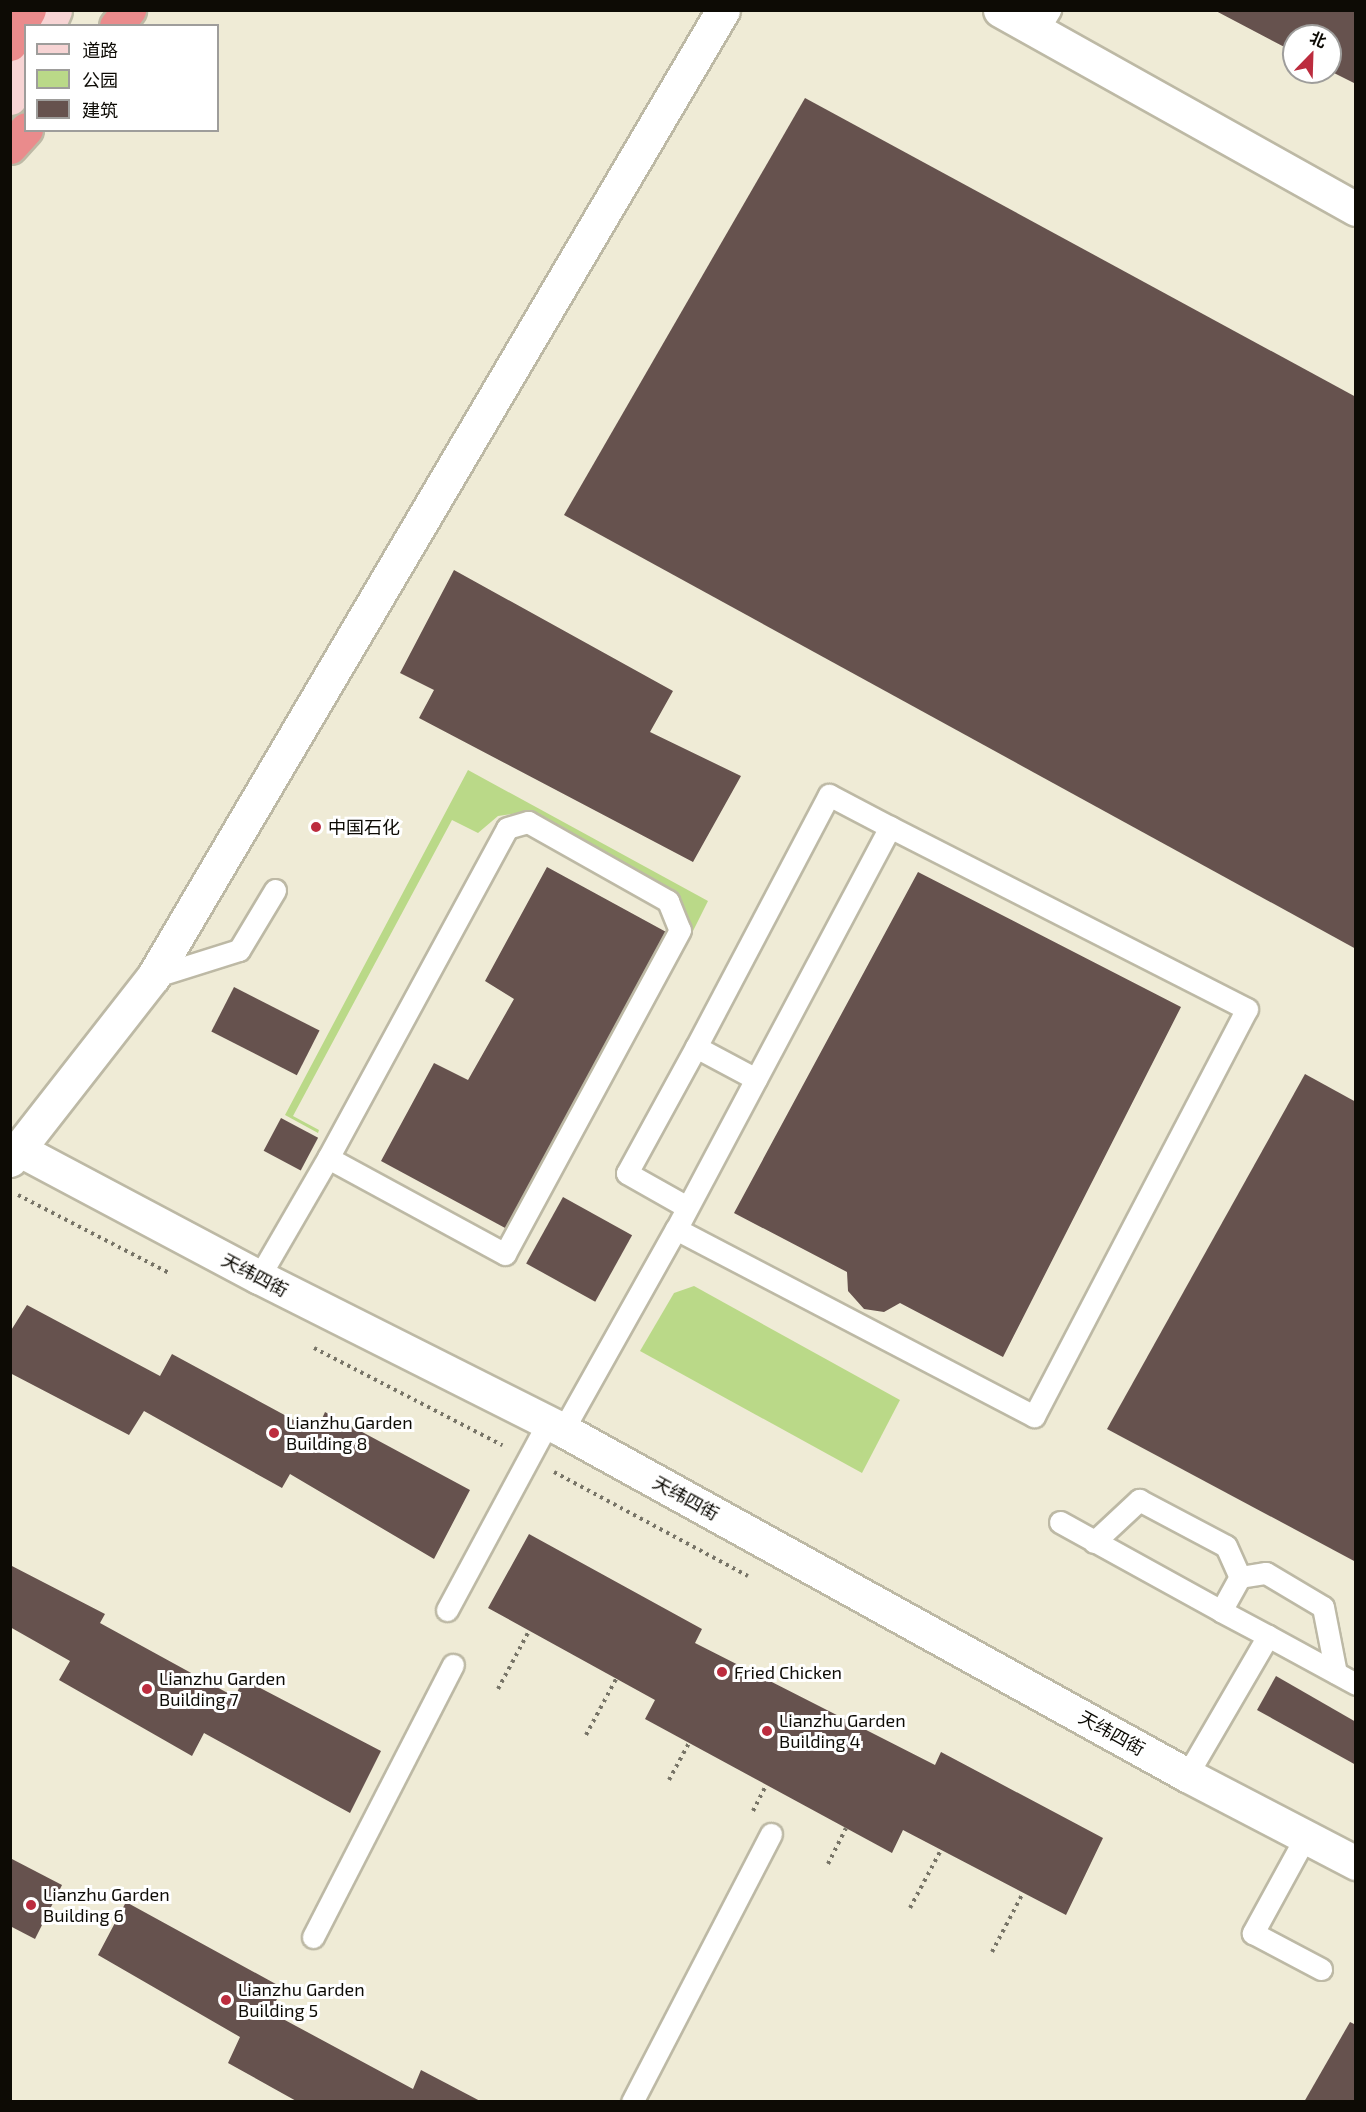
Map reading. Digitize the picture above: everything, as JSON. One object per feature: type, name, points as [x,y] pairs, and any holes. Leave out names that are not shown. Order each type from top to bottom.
[{"type":"highway","points":[[10,44],[29,10]]},
{"type":"highway","points":[[118,24],[129,10]]},
{"type":"highway","points":[[10,147],[24,131]]},
{"type":"main road","points":[[49,24],[55,10]]},
{"type":"main road","points":[[10,98],[24,73]]},
{"type":"street","points":[[13,1153],[153,977],[723,10]]},
{"type":"street","points":[[1000,10],[1043,21],[1356,209]]},
{"type":"street","name":"天纬四街","points":[[13,1153],[555,1427],[1187,1775],[1356,1863]]},
{"type":"lane","points":[[676,1229],[1034,1416],[1247,1009],[829,795],[627,1173],[687,1208]]},
{"type":"lane","points":[[259,1277],[328,1158],[507,828],[528,822],[668,901],[680,930],[505,1254],[328,1158]]},
{"type":"lane","points":[[447,1610],[527,1458],[555,1427],[676,1229],[890,827]]},
{"type":"lane","points":[[153,977],[239,950],[275,890]]},
{"type":"lane","points":[[696,1047],[756,1079]]},
{"type":"lane","points":[[1094,1542],[1139,1500],[1226,1546],[1240,1577]]},
{"type":"lane","points":[[1060,1522],[1356,1684]]},
{"type":"lane","points":[[1240,1577],[1266,1573],[1323,1607],[1336,1673]]},
{"type":"lane","points":[[1221,1611],[1240,1577]]},
{"type":"lane","points":[[1187,1775],[1268,1636]]},
{"type":"lane","points":[[313,1937],[453,1665]]},
{"type":"lane","points":[[632,2102],[771,1834]]},
{"type":"lane","points":[[1306,1836],[1253,1933],[1321,1969]]},
{"type":"path","points":[[10,1191],[179,1278]]},
{"type":"path","points":[[306,1344],[758,1581]]},
{"type":"path","points":[[498,1689],[529,1630]]},
{"type":"path","points":[[586,1736],[616,1679]]},
{"type":"path","points":[[669,1780],[689,1743]]},
{"type":"path","points":[[747,1821],[766,1785]]},
{"type":"path","points":[[828,1864],[846,1828]]},
{"type":"path","points":[[910,1908],[941,1850]]},
{"type":"path","points":[[992,1952],[1023,1893]]},
{"type":"green space","points":[[468,770],[708,901],[691,935],[676,895],[527,812],[498,816],[478,833],[452,820],[293,1116],[319,1130],[318,1133],[285,1115]]},
{"type":"green space","points":[[694,1286],[900,1400],[862,1473],[640,1351],[674,1293]]},
{"type":"building","points":[[1214,10],[1356,10],[1356,84],[1342,77],[1342,24],[1282,24],[1282,46]]},
{"type":"building","points":[[805,98],[1356,397],[1356,949],[564,515]]},
{"type":"building","points":[[454,570],[673,691],[650,732],[741,776],[693,862],[419,718],[434,690],[400,673]]},
{"type":"building","points":[[547,867],[668,933],[507,1229],[381,1161],[434,1063],[468,1080],[514,999],[485,981]]},
{"type":"building","points":[[918,872],[1181,1007],[1003,1357],[900,1303],[884,1312],[864,1309],[848,1291],[847,1272],[734,1213]]},
{"type":"building","points":[[234,987],[320,1031],[297,1075],[211,1032]]},
{"type":"building","points":[[1305,1074],[1356,1102],[1356,1562],[1107,1429]]},
{"type":"building","points":[[281,1118],[318,1138],[301,1170],[264,1151]]},
{"type":"building","points":[[563,1197],[632,1235],[595,1302],[526,1263]]},
{"type":"building","name":"Lianzhu Garden Building 8","points":[[27,1305],[160,1376],[172,1354],[316,1432],[325,1412],[470,1490],[434,1559],[290,1474],[282,1488],[144,1411],[129,1435],[10,1373],[10,1332]]},
{"type":"building","name":"Lianzhu Garden Building 4","points":[[529,1534],[702,1629],[695,1643],[935,1765],[941,1752],[1103,1838],[1066,1915],[903,1830],[892,1853],[645,1719],[655,1700],[488,1608]]},
{"type":"building","name":"Lianzhu Garden Building 7","points":[[10,1565],[105,1614],[100,1623],[235,1697],[243,1679],[381,1751],[350,1813],[204,1733],[192,1756],[59,1680],[70,1661],[10,1627]]},
{"type":"building","points":[[1276,1676],[1356,1722],[1356,1765],[1257,1710]]},
{"type":"building","name":"Lianzhu Garden Building 6","points":[[10,1858],[62,1885],[35,1939],[10,1926]]},
{"type":"building","name":"Lianzhu Garden Building 5","points":[[126,1902],[283,1988],[270,2012],[413,2089],[421,2070],[482,2102],[298,2102],[228,2063],[240,2037],[98,1955]]},
{"type":"building","points":[[1350,2022],[1356,2025],[1356,2102],[1304,2102]]},
{"type":"place","name":"中国石化","points":[[316,827]]},
{"type":"place","name":"Lianzhu Garden Building 8","points":[[274,1433]]},
{"type":"place","name":"Fried Chicken","points":[[722,1672]]},
{"type":"place","name":"Lianzhu Garden Building 7","points":[[147,1689]]},
{"type":"place","name":"Lianzhu Garden Building 4","points":[[767,1731]]},
{"type":"place","name":"Lianzhu Garden Building 6","points":[[31,1905]]},
{"type":"place","name":"Lianzhu Garden Building 5","points":[[226,2000]]}]
